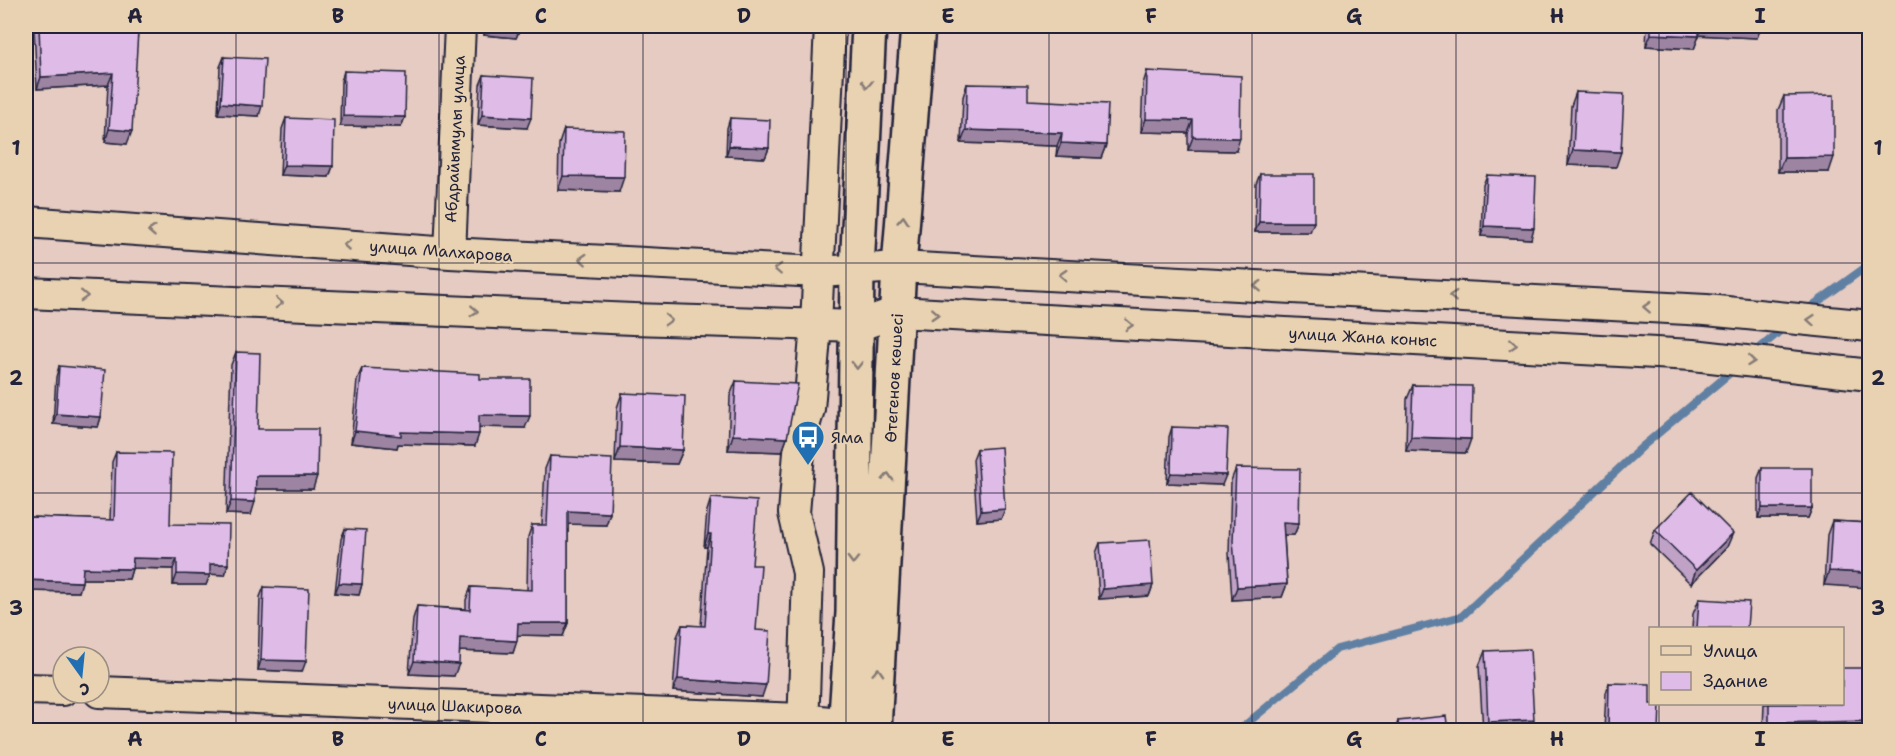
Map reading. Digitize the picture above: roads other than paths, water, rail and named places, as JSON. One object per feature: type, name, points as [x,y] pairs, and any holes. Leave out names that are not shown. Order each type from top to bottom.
[{"type":"main road","points":[[855,728],[853,613],[858,270],[869,26]]},
{"type":"main road","name":"Өтегенов көшесі","points":[[855,728],[897,312],[918,26]]},
{"type":"street","name":"Абдрайымулы улица","points":[[450,253],[460,26]]},
{"type":"street","points":[[803,725],[808,573],[794,513],[800,440],[809,409],[816,325],[830,26]]},
{"type":"street","name":"улица Малхарова","points":[[26,222],[450,253],[819,272],[858,270]]},
{"type":"street","points":[[858,270],[899,267],[1706,310],[1869,326]]},
{"type":"street","points":[[26,293],[857,326]]},
{"type":"street","name":"улица Жана коныс","points":[[857,326],[897,312],[1693,355],[1869,375]]},
{"type":"street","points":[[26,689],[51,690]]},
{"type":"street","name":"улица Шакирова","points":[[111,693],[855,728]]},
{"type":"waterway","points":[[1805,311],[1870,264]]},
{"type":"waterway","points":[[1754,353],[1786,326]]},
{"type":"waterway","points":[[1239,730],[1337,649],[1462,616],[1643,446],[1736,368]]},
{"type":"place","name":"Яма","points":[[808,466]]}]
